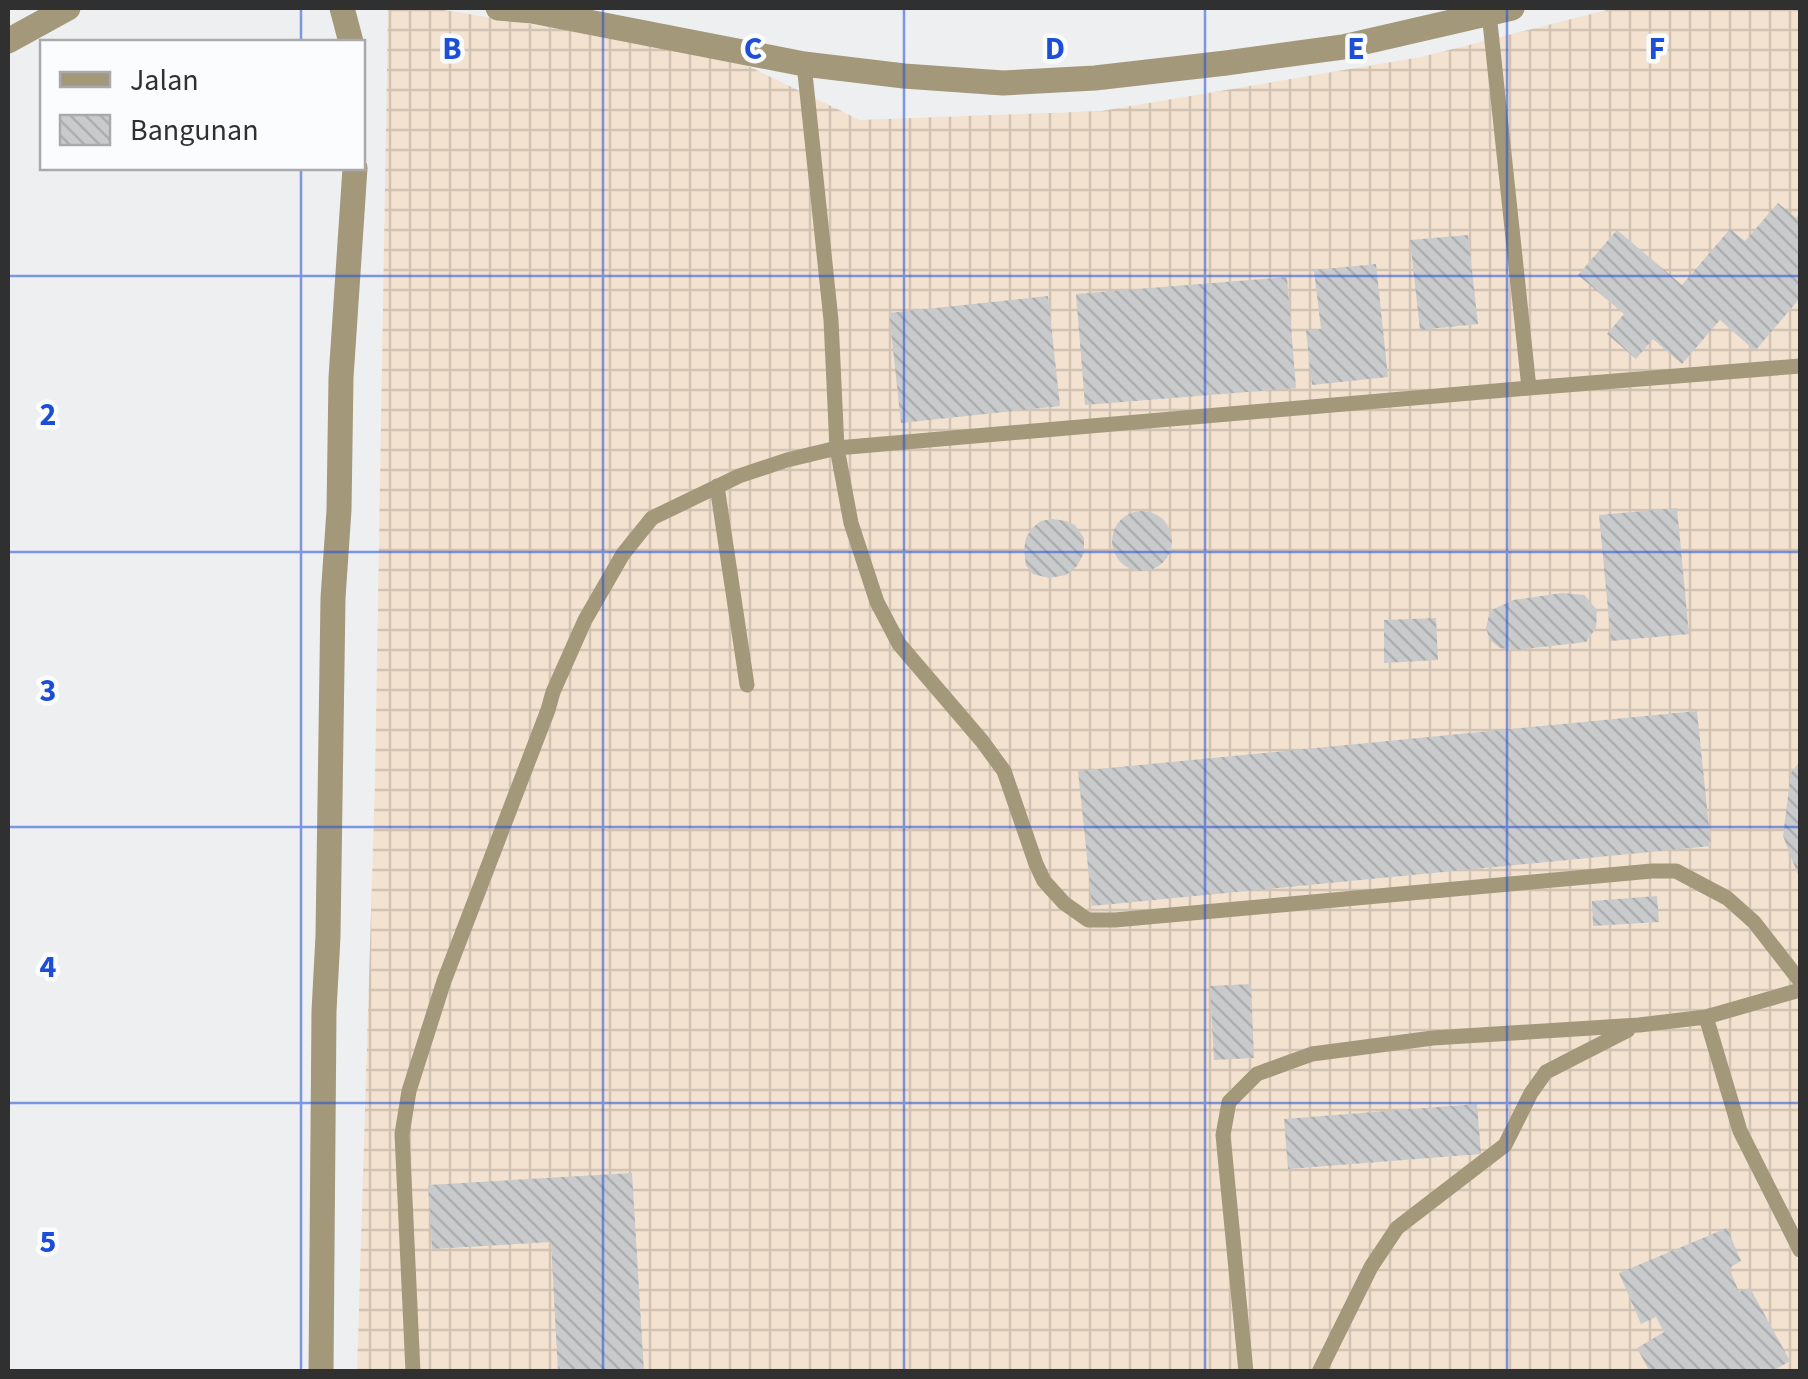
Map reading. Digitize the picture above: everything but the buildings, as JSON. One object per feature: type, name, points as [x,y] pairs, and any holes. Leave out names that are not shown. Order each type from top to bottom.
[{"type":"street","points":[[8,41],[68,8]]},
{"type":"street","points":[[342,8],[350,40]]},
{"type":"street","points":[[498,8],[532,9],[804,64],[1004,83],[1096,78],[1343,46],[1500,10]]},
{"type":"street","points":[[321,1372],[324,1011],[334,598],[341,378],[355,170]]},
{"type":"lane","points":[[1500,10],[1529,388]]},
{"type":"lane","points":[[804,64],[831,320],[837,448],[851,522],[884,619],[899,644],[1004,771],[1036,864],[1044,881],[1064,903],[1088,920],[1115,920],[1676,871],[1727,898],[1754,922],[1800,981]]},
{"type":"lane","points":[[413,1372],[402,1134],[409,1091],[439,996],[553,692],[585,620],[623,554],[652,518],[717,486],[787,460],[837,448],[1800,366]]},
{"type":"lane","points":[[717,486],[747,685]]},
{"type":"lane","points":[[1246,1372],[1223,1135],[1229,1102],[1258,1074],[1312,1054],[1433,1038],[1706,1017],[1800,990]]},
{"type":"lane","points":[[1706,1017],[1740,1131],[1800,1250]]},
{"type":"lane","points":[[1319,1372],[1371,1266],[1397,1228],[1505,1145],[1546,1072],[1639,1025]]},
{"type":"shaded area","points":[[388,8],[431,8],[727,56],[860,120],[1101,111],[1421,57],[1615,8],[1800,8],[1800,1371],[357,1372],[375,781]]}]
